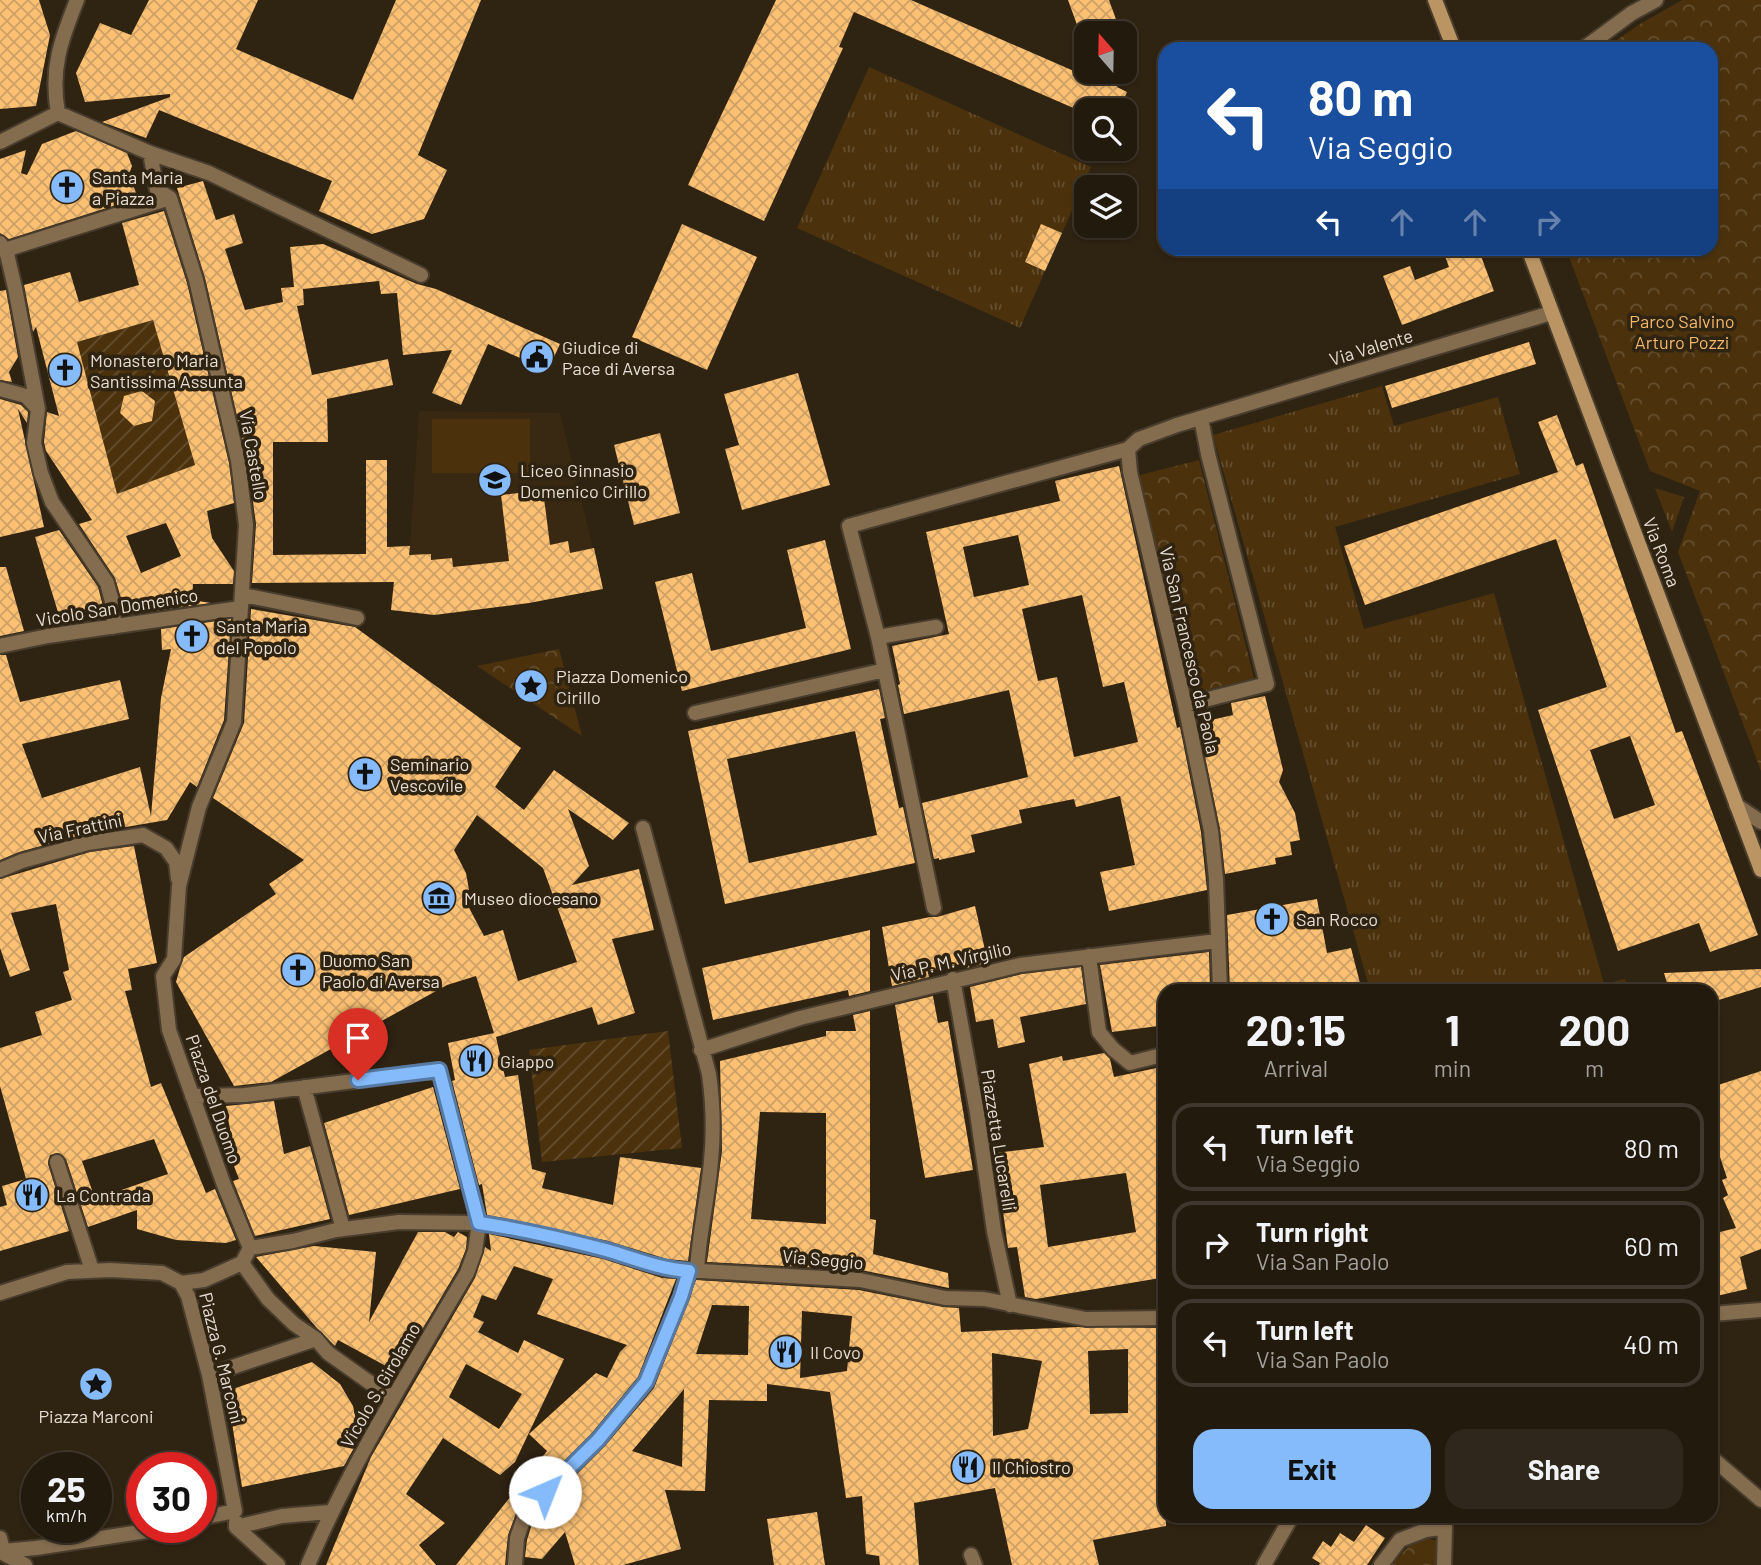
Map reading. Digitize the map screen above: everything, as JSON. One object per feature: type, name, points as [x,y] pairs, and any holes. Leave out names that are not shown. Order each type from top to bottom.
[{"type":"street","points":[[58,113],[54,92],[60,44],[77,0]]},
{"type":"street","points":[[1435,0],[1451,42]]},
{"type":"street","points":[[1593,42],[1632,13],[1656,0]]},
{"type":"street","points":[[0,142],[58,113]]},
{"type":"street","points":[[58,113],[149,153],[209,173],[421,275]]},
{"type":"street","name":"Via Castello","points":[[149,153],[157,190],[170,198],[197,280],[238,461],[246,525],[234,722],[199,807],[179,887],[175,944]]},
{"type":"street","points":[[113,627],[114,609],[107,583],[52,502],[41,473],[34,443],[38,409],[3,248],[11,248],[170,198]]},
{"type":"street","name":"Via Roma","points":[[1531,256],[1761,870]]},
{"type":"street","name":"Via Valente","points":[[1201,418],[1551,313]]},
{"type":"street","points":[[0,389],[26,396],[38,409]]},
{"type":"street","points":[[934,908],[878,637],[849,526],[1128,449],[1139,439],[1201,418],[1267,684],[1185,705]]},
{"type":"street","name":"Via San Francesco da Paola","points":[[1128,449],[1130,472],[1185,705],[1211,831],[1216,878],[1220,984]]},
{"type":"street","name":"Vicolo San Domenico","points":[[0,646],[241,602],[357,618]]},
{"type":"street","points":[[878,637],[936,627]]},
{"type":"street","points":[[695,713],[885,670]]},
{"type":"street","points":[[1736,805],[1761,822]]},
{"type":"street","points":[[515,1565],[517,1538],[526,1512],[598,1440],[646,1382],[693,1270],[699,1241],[711,1162],[713,1106],[709,1074],[643,828]]},
{"type":"street","name":"Via Frattini","points":[[0,870],[22,861],[88,843],[143,835],[166,848],[176,862],[179,887]]},
{"type":"street","name":"Via P. M. Virgilio","points":[[701,1050],[800,1018],[953,979],[1020,965],[1217,940]]},
{"type":"street","name":"Piazza del Duomo","points":[[175,944],[174,959],[163,976],[169,1030],[250,1248]]},
{"type":"street","points":[[1089,956],[1099,1032],[1113,1049],[1130,1063],[1158,1056]]},
{"type":"street","name":"Piazzetta Lucarelli","points":[[953,979],[977,1113],[994,1231],[1010,1305]]},
{"type":"street","points":[[192,1096],[245,1095],[439,1070],[479,1223]]},
{"type":"street","points":[[304,1087],[343,1229]]},
{"type":"street","points":[[57,1162],[92,1270]]},
{"type":"street","name":"Via Seggio","points":[[250,1248],[343,1229],[399,1222],[479,1223],[606,1250],[665,1269],[860,1280],[945,1298],[984,1299],[1086,1319],[1158,1318]]},
{"type":"street","name":"Vicolo S. Girolamo","points":[[308,1565],[330,1512],[467,1273],[475,1251],[479,1223]]},
{"type":"street","points":[[181,1283],[204,1280],[242,1263],[250,1248]]},
{"type":"street","points":[[242,1263],[268,1298],[294,1324],[316,1339],[328,1353],[393,1399]]},
{"type":"street","name":"Piazza G. Marconi","points":[[0,1293],[67,1272],[92,1270],[162,1273],[181,1283],[188,1296],[209,1375],[236,1527]]},
{"type":"street","points":[[1718,1314],[1761,1310]]},
{"type":"street","points":[[209,1375],[316,1339]]},
{"type":"street","points":[[1718,1463],[1761,1500]]},
{"type":"street","points":[[217,1515],[235,1511]]},
{"type":"street","points":[[236,1527],[282,1516],[330,1512]]},
{"type":"street","points":[[1264,1565],[1288,1523]]},
{"type":"street","points":[[1381,1565],[1400,1540],[1438,1523]]},
{"type":"street","points":[[1442,1523],[1444,1565]]},
{"type":"street","points":[[236,1527],[278,1565]]},
{"type":"street","points":[[1,1547],[36,1548],[126,1534]]},
{"type":"street","points":[[1,1547],[25,1565]]},
{"type":"shaded area","name":"Liceo Ginnasio Domenico Cirillo","points":[[419,411],[560,413],[603,589],[529,603],[391,610],[397,547],[410,545]]},
{"type":"green space","name":"Parco Salvino Arturo Pozzi","points":[[1682,0],[1761,0],[1761,771],[1678,552],[1700,491],[1650,471],[1569,256],[1718,256],[1718,42],[1614,42]]},
{"type":"green space","points":[[869,67],[1091,167],[1087,175],[1074,175],[1074,206],[1062,233],[1025,262],[1045,271],[1020,328],[797,228]]},
{"type":"green space","points":[[153,320],[195,465],[117,494],[77,342]]},
{"type":"green space","points":[[1382,386],[1394,426],[1498,397],[1520,474],[1335,527],[1364,629],[1494,593],[1604,984],[1368,984],[1213,435]]},
{"type":"green space","points":[[432,419],[530,419],[530,473],[432,473]]},
{"type":"green space","points":[[1199,460],[1254,678],[1191,694],[1136,476]]},
{"type":"green space","points":[[1655,488],[1684,497],[1672,532]]},
{"type":"green space","points":[[559,649],[582,736],[477,666]]},
{"type":"green space","points":[[1625,979],[1626,984],[1604,984]]},
{"type":"green space","points":[[668,1031],[682,1148],[542,1162],[529,1050]]},
{"type":"green space","points":[[1426,1537],[1436,1541],[1436,1565],[1391,1565],[1411,1544]]},
{"type":"building","points":[[0,0],[39,0],[50,35],[36,106],[0,109]]},
{"type":"building","points":[[149,0],[258,0],[236,49],[353,100],[396,0],[481,0],[418,155],[447,170],[424,219],[372,234],[319,211],[332,181],[159,110],[146,138],[102,122],[170,97],[170,94],[85,102],[76,73],[100,23],[131,35]]},
{"type":"building","points":[[776,0],[911,0],[1074,71],[1074,84],[1118,84],[1117,87],[1127,92],[1124,98],[1074,98],[1074,108],[854,12],[839,47],[843,48],[764,221],[688,185]]},
{"type":"building","points":[[1068,0],[1109,0],[1117,21],[1076,21]]},
{"type":"building","name":"Santa Maria a Piazza","points":[[76,131],[127,153],[132,166],[129,174],[138,198],[9,239],[0,233],[0,159],[26,150],[21,173],[27,175],[42,144]]},
{"type":"building","points":[[203,181],[216,220],[234,214],[243,243],[225,249],[245,310],[283,302],[281,288],[294,287],[290,247],[323,244],[417,284],[436,289],[560,344],[548,370],[488,344],[461,405],[432,393],[452,350],[403,355],[397,293],[381,294],[379,281],[303,289],[304,305],[297,306],[312,375],[388,359],[393,385],[327,399],[328,442],[273,442],[273,555],[366,554],[366,460],[387,460],[387,547],[410,546],[409,555],[431,554],[431,560],[452,558],[453,567],[509,561],[501,495],[543,490],[550,545],[568,541],[570,553],[594,548],[603,589],[529,603],[434,615],[391,610],[394,582],[252,583],[256,524],[247,459],[205,278],[177,188]]},
{"type":"building","name":"Monastero Maria Santissima Assunta","points":[[164,211],[187,283],[229,463],[234,503],[207,511],[212,538],[234,571],[233,584],[193,584],[192,600],[211,603],[126,615],[115,578],[79,524],[92,520],[46,451],[44,442],[47,412],[59,416],[36,327],[33,332],[24,285],[70,272],[79,302],[139,285],[122,223]],"holes":[[[153,320],[195,465],[117,494],[77,342]],[[166,523],[181,556],[141,573],[126,536]]]},
{"type":"building","points":[[682,224],[757,257],[707,370],[632,337]]},
{"type":"building","points":[[1041,224],[1062,233],[1045,271],[1025,262]]},
{"type":"building","points":[[1445,256],[1481,256],[1494,291],[1402,325],[1383,276],[1410,266],[1415,280],[1449,267]]},
{"type":"building","points":[[6,290],[18,357],[9,372],[12,382],[0,380],[0,291]]},
{"type":"building","points":[[1529,342],[1536,364],[1392,408],[1385,386]]},
{"type":"building","points":[[798,373],[830,485],[742,510],[725,449],[739,445],[724,394]]},
{"type":"building","name":"Monastero Maria Santissima Assunta","points":[[142,391],[155,401],[152,421],[134,426],[120,413],[124,396]]},
{"type":"building","points":[[0,399],[21,405],[28,412],[27,423],[18,409],[44,527],[0,537]]},
{"type":"building","points":[[1557,415],[1576,466],[1583,463],[1676,733],[1682,731],[1758,935],[1710,952],[1699,923],[1618,951],[1538,710],[1607,687],[1556,539],[1365,605],[1344,546],[1558,472],[1538,422]],"holes":[[[1630,736],[1655,805],[1614,819],[1590,750]]]},
{"type":"building","points":[[660,433],[680,513],[634,525],[614,445]]},
{"type":"building","points":[[1119,466],[1177,728],[1180,727],[1201,832],[1207,890],[1109,911],[1100,872],[1135,865],[1120,796],[1076,807],[1074,799],[1019,810],[1022,823],[971,835],[975,852],[934,859],[922,803],[1028,777],[1009,690],[904,714],[892,646],[949,634],[926,532],[1060,501],[1055,481]],"holes":[[[1018,535],[1029,585],[974,597],[963,547]],[[1082,595],[1103,687],[1124,682],[1138,742],[1074,757],[1057,677],[1038,681],[1022,609]]]},
{"type":"building","points":[[59,530],[98,587],[104,610],[61,622],[35,537]]},
{"type":"building","points":[[825,540],[851,649],[682,691],[655,582],[692,573],[711,651],[806,628],[787,550]]},
{"type":"building","points":[[0,567],[6,567],[24,631],[0,636]]},
{"type":"building","points":[[251,609],[355,627],[521,748],[495,787],[524,810],[554,770],[629,823],[613,840],[568,809],[589,866],[572,885],[639,869],[654,930],[612,939],[635,1013],[598,1025],[592,1007],[496,1037],[505,1077],[518,1075],[532,1169],[546,1173],[542,1188],[613,1205],[620,1157],[701,1168],[688,1261],[667,1259],[608,1241],[487,1215],[482,1184],[479,1185],[452,1081],[455,1080],[448,1043],[494,1033],[476,976],[447,985],[271,1082],[234,1086],[176,982],[180,968],[184,957],[276,894],[269,884],[304,860],[213,798],[244,723]],"holes":[[[477,815],[543,868],[577,962],[518,981],[503,930],[484,936],[467,904],[469,890],[466,873],[454,850]]]},
{"type":"building","points":[[231,619],[224,720],[197,787],[190,782],[167,820],[85,834],[0,860],[0,655],[6,655],[20,702],[120,680],[129,719],[22,744],[42,798],[140,767],[151,816],[161,698],[171,649],[162,650],[161,629]]},
{"type":"building","points":[[879,689],[885,718],[880,719],[899,808],[903,807],[915,863],[725,904],[688,731]],"holes":[[[855,731],[877,835],[749,863],[727,759]]]},
{"type":"building","points":[[1265,696],[1283,770],[1279,782],[1295,813],[1300,840],[1290,842],[1292,855],[1275,858],[1276,864],[1225,874],[1220,829],[1198,723],[1233,715],[1231,703]]},
{"type":"building","points":[[134,846],[157,963],[128,969],[132,990],[125,991],[151,1087],[161,1083],[206,1193],[215,1189],[236,1240],[226,1243],[176,1240],[137,1229],[137,1210],[88,1227],[66,1159],[58,1153],[50,1155],[48,1164],[69,1231],[0,1251],[0,1207],[7,1205],[2,1186],[26,1179],[0,1086],[0,1048],[42,1035],[35,1012],[72,1000],[63,972],[69,970],[56,904],[11,913],[30,970],[10,977],[0,948],[0,879],[90,852]],"holes":[[[154,1139],[168,1174],[95,1199],[82,1161]]]},
{"type":"building","points":[[1317,899],[1327,953],[1351,948],[1360,984],[1230,984],[1227,915]]},
{"type":"building","points":[[975,906],[988,963],[966,968],[965,963],[928,971],[929,977],[892,986],[882,927],[937,917]]},
{"type":"building","points":[[870,930],[870,991],[849,996],[848,990],[713,1020],[702,968]]},
{"type":"building","points":[[1209,952],[1210,984],[1158,984],[1158,1026],[1112,1032],[1100,965]]},
{"type":"building","points":[[1081,967],[1086,1004],[1020,1017],[1025,1042],[998,1048],[993,1019],[976,1022],[970,987],[1022,974]]},
{"type":"building","points":[[1761,969],[1761,987],[1718,1000],[1718,984],[1667,984],[1664,973]]},
{"type":"building","points":[[933,996],[938,1023],[948,1021],[973,1170],[925,1178],[895,1005]]},
{"type":"building","points":[[870,1011],[870,1219],[876,1220],[873,1254],[948,1273],[949,1288],[861,1270],[707,1262],[722,1151],[720,1061],[826,1036],[826,1031],[856,1031],[853,1015]],"holes":[[[760,1112],[826,1113],[826,1224],[751,1219]]]},
{"type":"building","points":[[1104,1053],[1110,1059],[1114,1077],[1158,1068],[1158,1278],[1036,1299],[1025,1297],[1017,1247],[1008,1248],[995,1153],[1044,1147],[1029,1064],[1062,1056],[1063,1061]],"holes":[[[1126,1173],[1136,1232],[1048,1247],[1040,1185]]]},
{"type":"building","points":[[1761,1071],[1761,1249],[1740,1257],[1747,1289],[1718,1296],[1718,1232],[1736,1228],[1723,1198],[1728,1195],[1722,1180],[1727,1178],[1718,1151],[1718,1085]]},
{"type":"building","points":[[433,1087],[460,1189],[349,1215],[324,1123]]},
{"type":"building","points":[[274,1101],[284,1154],[310,1146],[330,1219],[255,1236],[233,1181],[239,1179],[232,1161],[235,1160],[226,1106]]},
{"type":"building","points":[[418,1232],[445,1232],[454,1237],[458,1232],[467,1237],[466,1249],[458,1269],[397,1372],[338,1340],[335,1346],[256,1257],[314,1246],[376,1252],[369,1322]]},
{"type":"building","points":[[489,1234],[603,1259],[662,1278],[676,1279],[638,1377],[591,1434],[519,1506],[508,1535],[505,1565],[456,1565],[547,1451],[529,1434],[596,1373],[607,1378],[620,1352],[627,1345],[537,1314],[553,1279],[514,1266],[496,1300],[482,1295],[473,1317],[484,1322],[478,1332],[518,1353],[524,1340],[564,1359],[515,1462],[500,1475],[443,1438],[406,1494],[445,1523],[419,1545],[436,1565],[326,1565],[371,1457],[475,1278],[485,1247],[491,1251]],"holes":[[[466,1364],[522,1394],[499,1429],[449,1397]]]},
{"type":"building","points":[[696,1280],[859,1290],[959,1308],[961,1332],[1078,1327],[1158,1328],[1158,1523],[1166,1523],[1166,1526],[1093,1540],[1099,1565],[1012,1565],[995,1488],[914,1503],[919,1565],[880,1565],[879,1556],[866,1554],[862,1496],[846,1498],[830,1392],[767,1384],[767,1401],[709,1400],[705,1491],[665,1490],[681,1549],[623,1565],[575,1565],[565,1532],[542,1559],[525,1557],[534,1517],[605,1446],[654,1388]],"holes":[[[712,1305],[749,1306],[748,1355],[696,1354]],[[802,1311],[852,1316],[847,1371],[800,1378]],[[1128,1349],[1128,1413],[1090,1414],[1088,1351]],[[992,1353],[1042,1361],[1028,1429],[993,1436]],[[684,1389],[682,1467],[632,1451]]]},
{"type":"building","points":[[312,1362],[340,1384],[353,1406],[360,1437],[344,1466],[242,1487],[227,1391]]},
{"type":"building","points":[[817,1512],[825,1565],[774,1565],[767,1519]]},
{"type":"building","points":[[1366,1525],[1385,1538],[1367,1565],[1319,1565],[1320,1563],[1312,1558],[1323,1541],[1331,1547],[1340,1533],[1354,1542]]},
{"type":"place","name":"Santa Maria a Piazza","points":[[67,187]]},
{"type":"place","name":"Giudice di Pace di Aversa","points":[[537,357]]},
{"type":"place","name":"Monastero Maria Santissima Assunta","points":[[65,370]]},
{"type":"place","name":"Liceo Ginnasio Domenico Cirillo","points":[[495,480]]},
{"type":"place","name":"Santa Maria del Popolo","points":[[192,636]]},
{"type":"place","name":"Piazza Domenico Cirillo","points":[[531,686]]},
{"type":"place","name":"Seminario Vescovile","points":[[365,774]]},
{"type":"place","name":"Museo diocesano","points":[[439,898]]},
{"type":"place","name":"San Rocco","points":[[1272,919]]},
{"type":"place","name":"Duomo San Paolo di Aversa","points":[[298,970]]},
{"type":"place","name":"Giappo","points":[[476,1061]]},
{"type":"place","name":"La Contrada","points":[[32,1195]]},
{"type":"place","name":"Il Covo","points":[[786,1352]]},
{"type":"place","name":"Piazza Marconi","points":[[96,1384]]},
{"type":"place","name":"Il Chiostro","points":[[968,1467]]},
{"type":"route","points":[[358,1080],[439,1070],[479,1223],[606,1250],[665,1269],[689,1271],[646,1382],[598,1440],[545,1492]]}]
